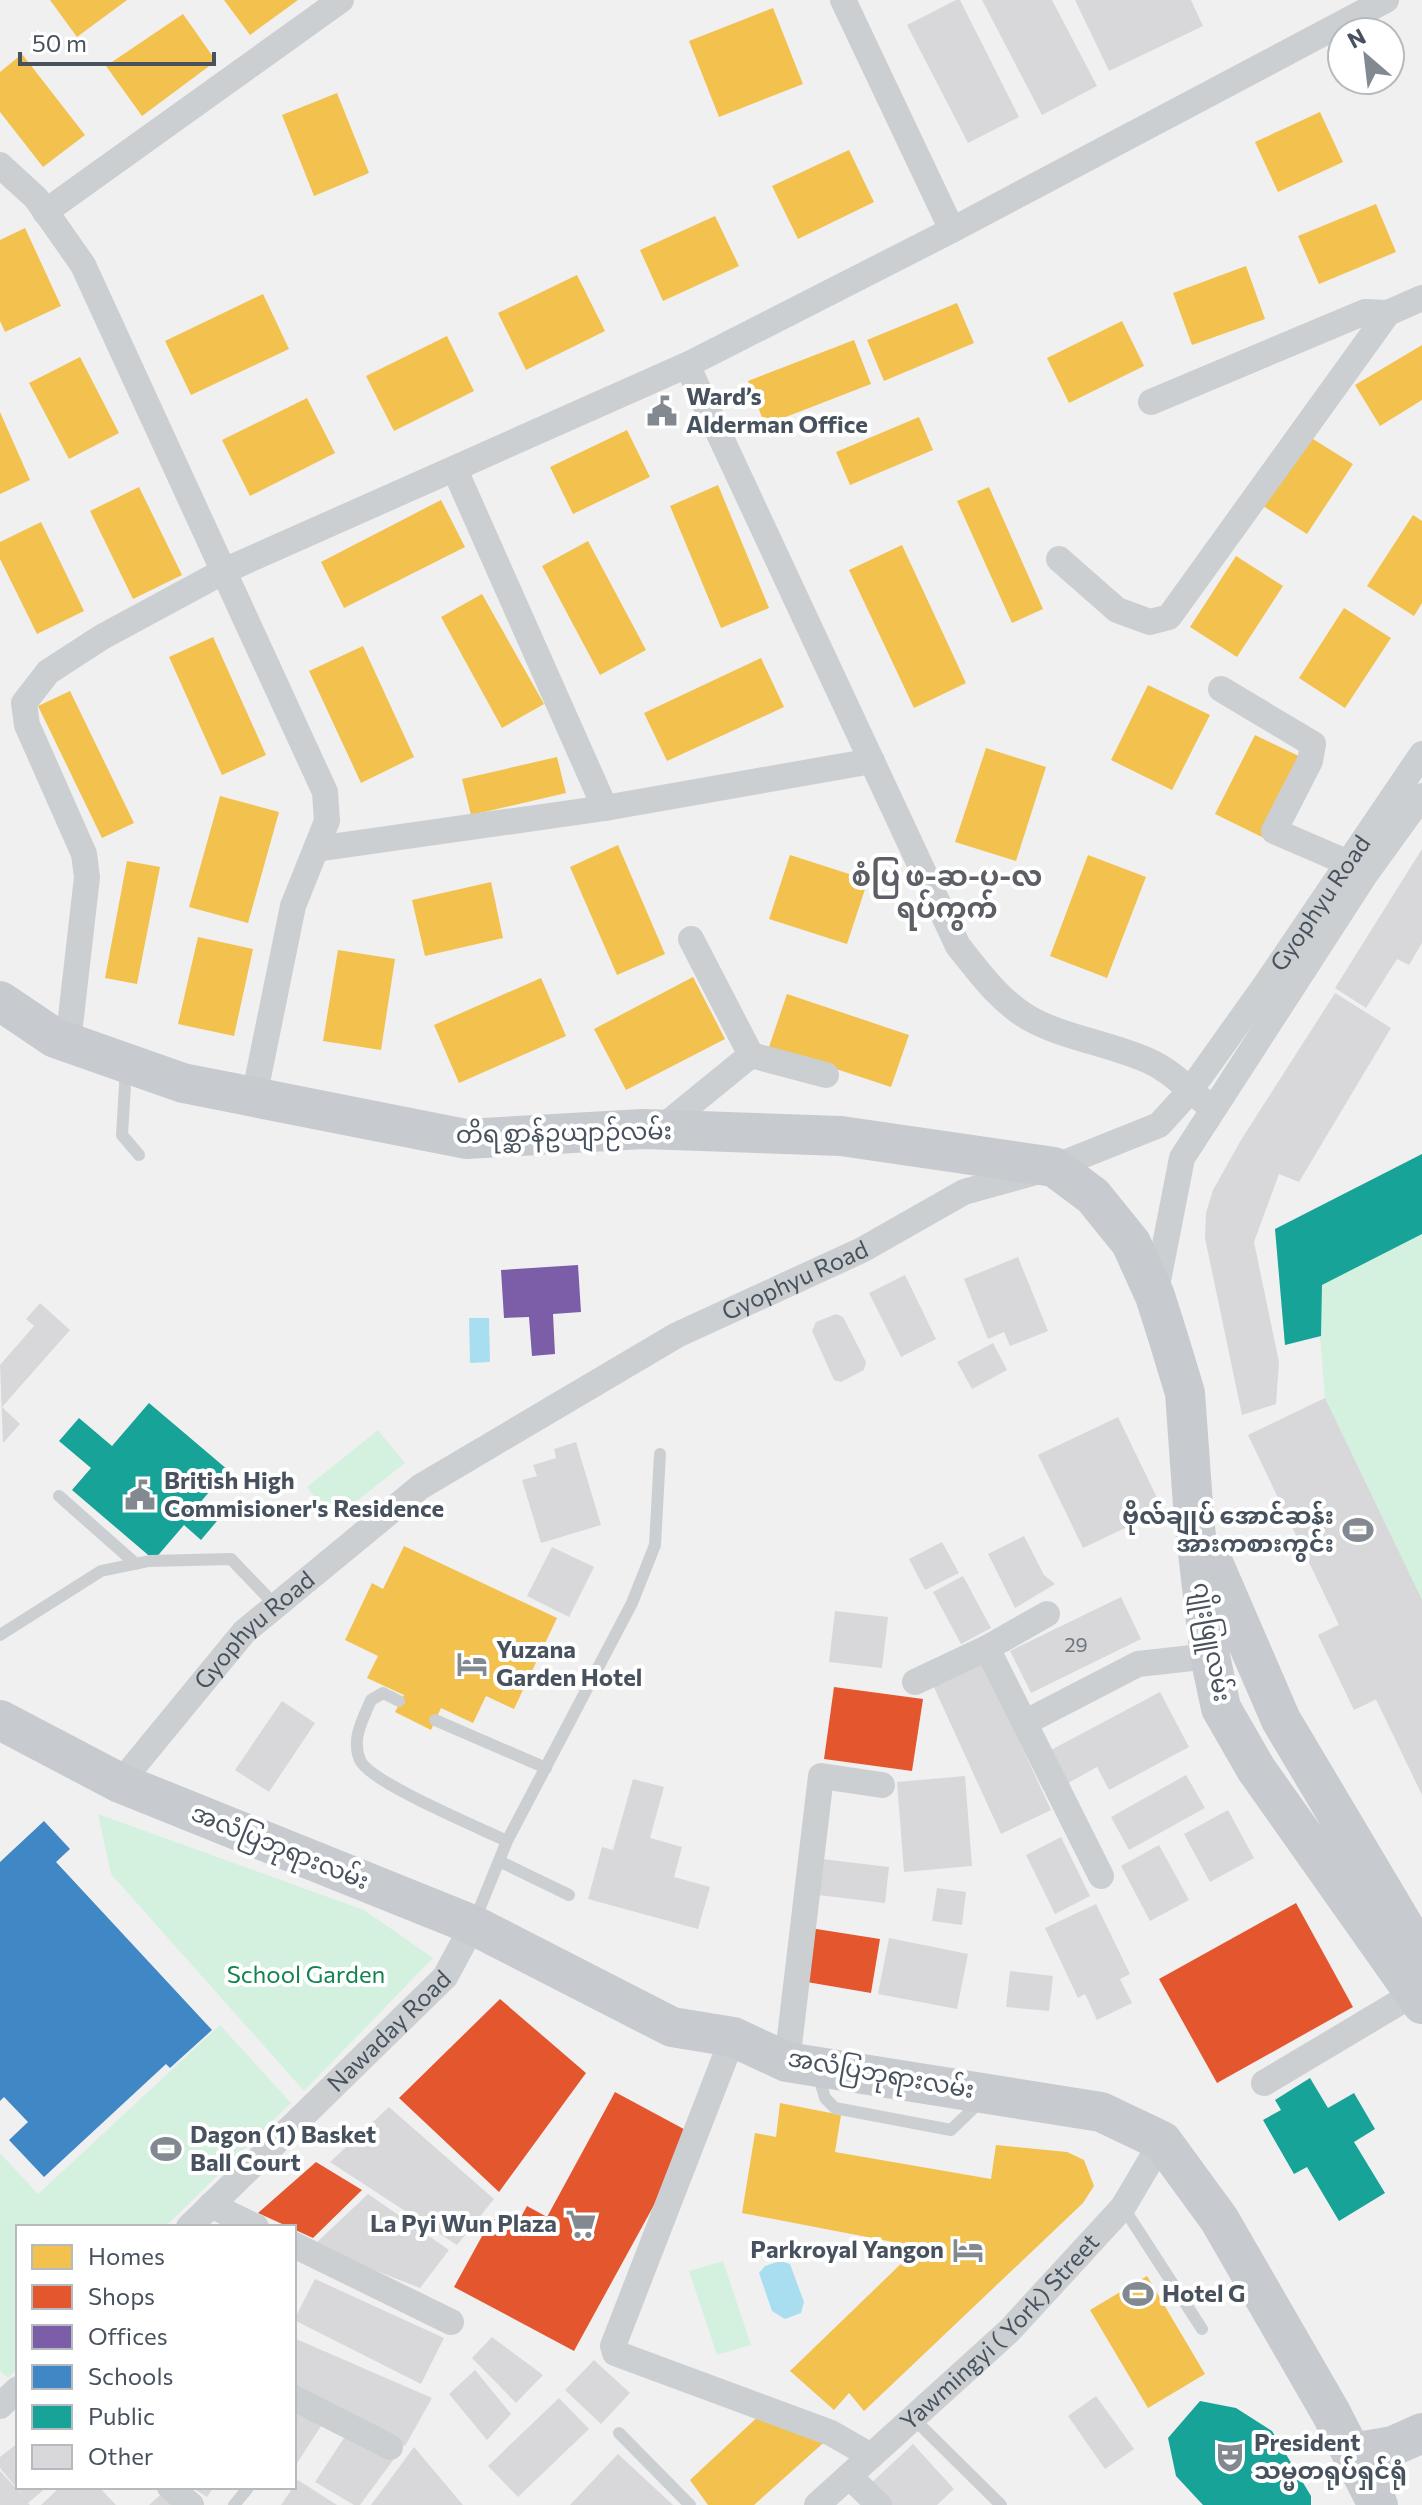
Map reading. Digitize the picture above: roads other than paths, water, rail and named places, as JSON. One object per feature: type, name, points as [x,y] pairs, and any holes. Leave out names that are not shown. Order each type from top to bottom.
[{"type":"main road","name":"တိရစ္ဆာန်ဥယျာဉ်လမ်း","points":[[0,1001],[55,1038],[183,1083],[466,1139],[659,1130],[841,1136],[1054,1167]]},
{"type":"main road","name":"ဂျိုးဖြူလမ်း","points":[[1054,1167],[1093,1196],[1131,1243],[1155,1296],[1185,1393],[1194,1519],[1210,1656],[1221,1708],[1256,1769],[1420,1985]]},
{"type":"main road","points":[[1194,1519],[1281,1720],[1420,1985]]},
{"type":"main road","name":"အလံပြဘုရားလမ်း","points":[[0,1720],[120,1783],[473,1925],[672,2027],[733,2037],[802,2064],[1101,2112],[1162,2141],[1219,2219],[1352,2453],[1373,2503]]},
{"type":"main road","points":[[1352,2453],[1393,2446],[1422,2433]]},
{"type":"street","points":[[45,212],[341,0]]},
{"type":"street","points":[[843,0],[952,230]]},
{"type":"street","points":[[68,1043],[86,866],[84,854],[27,725],[24,703],[48,672],[102,637],[226,570],[687,365],[952,230],[1386,0]]},
{"type":"street","points":[[0,165],[45,212],[83,265],[226,570],[240,608],[325,792],[327,821],[293,906],[254,1097]]},
{"type":"street","points":[[1151,402],[1365,312],[1388,313],[1422,298]]},
{"type":"street","points":[[1059,559],[1117,610],[1150,622],[1169,617],[1388,313]]},
{"type":"street","points":[[687,365],[910,849],[958,946],[994,991],[1028,1018],[1173,1073],[1189,1092],[1213,1108]]},
{"type":"street","points":[[455,470],[605,808]]},
{"type":"street","points":[[1221,689],[1313,744],[1310,761],[1274,831],[1346,862]]},
{"type":"street","name":"Gyophyu Road","points":[[120,1783],[244,1632],[420,1487],[677,1335],[862,1250],[964,1192],[1054,1167],[1159,1125],[1189,1092],[1266,984],[1422,754]]},
{"type":"street","points":[[316,849],[605,808],[872,761]]},
{"type":"street","name":"Gyophyu Road","points":[[1155,1296],[1182,1158],[1365,875],[1422,796]]},
{"type":"street","points":[[691,939],[751,1055],[826,1075]]},
{"type":"street","points":[[659,1130],[751,1055]]},
{"type":"street","points":[[915,1682],[987,1648],[1047,1614]]},
{"type":"street","points":[[987,1648],[1101,1876]]},
{"type":"street","points":[[1026,1722],[1138,1664],[1210,1656]]},
{"type":"street","points":[[802,2064],[821,1776],[882,1785]]},
{"type":"street","name":"Nawaday Road","points":[[191,2225],[445,1977],[473,1925]]},
{"type":"street","points":[[1264,2083],[1420,1985]]},
{"type":"street","points":[[733,2037],[613,2346],[615,2353],[831,2433],[871,2456]]},
{"type":"street","name":"Yawmingyi ( York) Street","points":[[817,2505],[1009,2331],[1123,2207],[1162,2141]]},
{"type":"street","points":[[211,2205],[252,2225]]},
{"type":"street","points":[[296,2246],[451,2322]]},
{"type":"street","points":[[296,2399],[390,2447]]},
{"type":"street","points":[[849,2476],[879,2505]]},
{"type":"street","points":[[172,2489],[191,2505]]},
{"type":"lane","points":[[127,1063],[122,1135],[139,1155]]},
{"type":"lane","points":[[473,1925],[507,1841],[632,1603],[655,1545],[660,1454]]},
{"type":"lane","points":[[59,1496],[136,1564]]},
{"type":"lane","points":[[0,1635],[101,1571],[136,1564],[206,1557],[231,1559],[276,1606]]},
{"type":"lane","points":[[399,1701],[383,1693],[371,1700],[356,1738],[360,1762],[379,1779],[507,1841]]},
{"type":"lane","points":[[435,1720],[546,1768]]},
{"type":"lane","points":[[499,1861],[569,1895]]},
{"type":"lane","points":[[1123,2207],[1202,2329]]},
{"type":"lane","points":[[913,2418],[1001,2505]]},
{"type":"lane","points":[[619,2433],[690,2505]]},
{"type":"lane","points":[[234,2505],[247,2489]]},
{"type":"water","points":[[469,1318],[489,1318],[490,1362],[470,1363]]},
{"type":"water","points":[[780,2261],[790,2264],[804,2302],[801,2313],[785,2319],[772,2311],[759,2273],[765,2266]]},
{"type":"place","name":"Ward’s Alderman Office","points":[[662,411]]},
{"type":"place","name":"British High Commisioner's Residence","points":[[140,1495]]},
{"type":"place","name":"ဗိုလ်ချုပ် အောင်ဆန်း အားကစားကွင်း","points":[[1358,1530]]},
{"type":"place","name":"Yuzana Garden Hotel","points":[[472,1664]]},
{"type":"place","name":"Dagon (1) Basket Ball Court","points":[[166,2149]]},
{"type":"place","name":"La Pyi Wun Plaza","points":[[581,2224]]},
{"type":"place","name":"Parkroyal Yangon","points":[[968,2250]]},
{"type":"place","name":"Hotel G","points":[[1138,2294]]},
{"type":"place","name":"President သမ္မတရုပ်ရှင်ရုံ","points":[[1230,2457]]},
{"type":"district","name":"စံပြ ဖ-ဆ-ပ-လ ရပ်ကွက်","points":[[947,892]]},
{"type":"park label","name":"School Garden","points":[[306,1975]]}]
